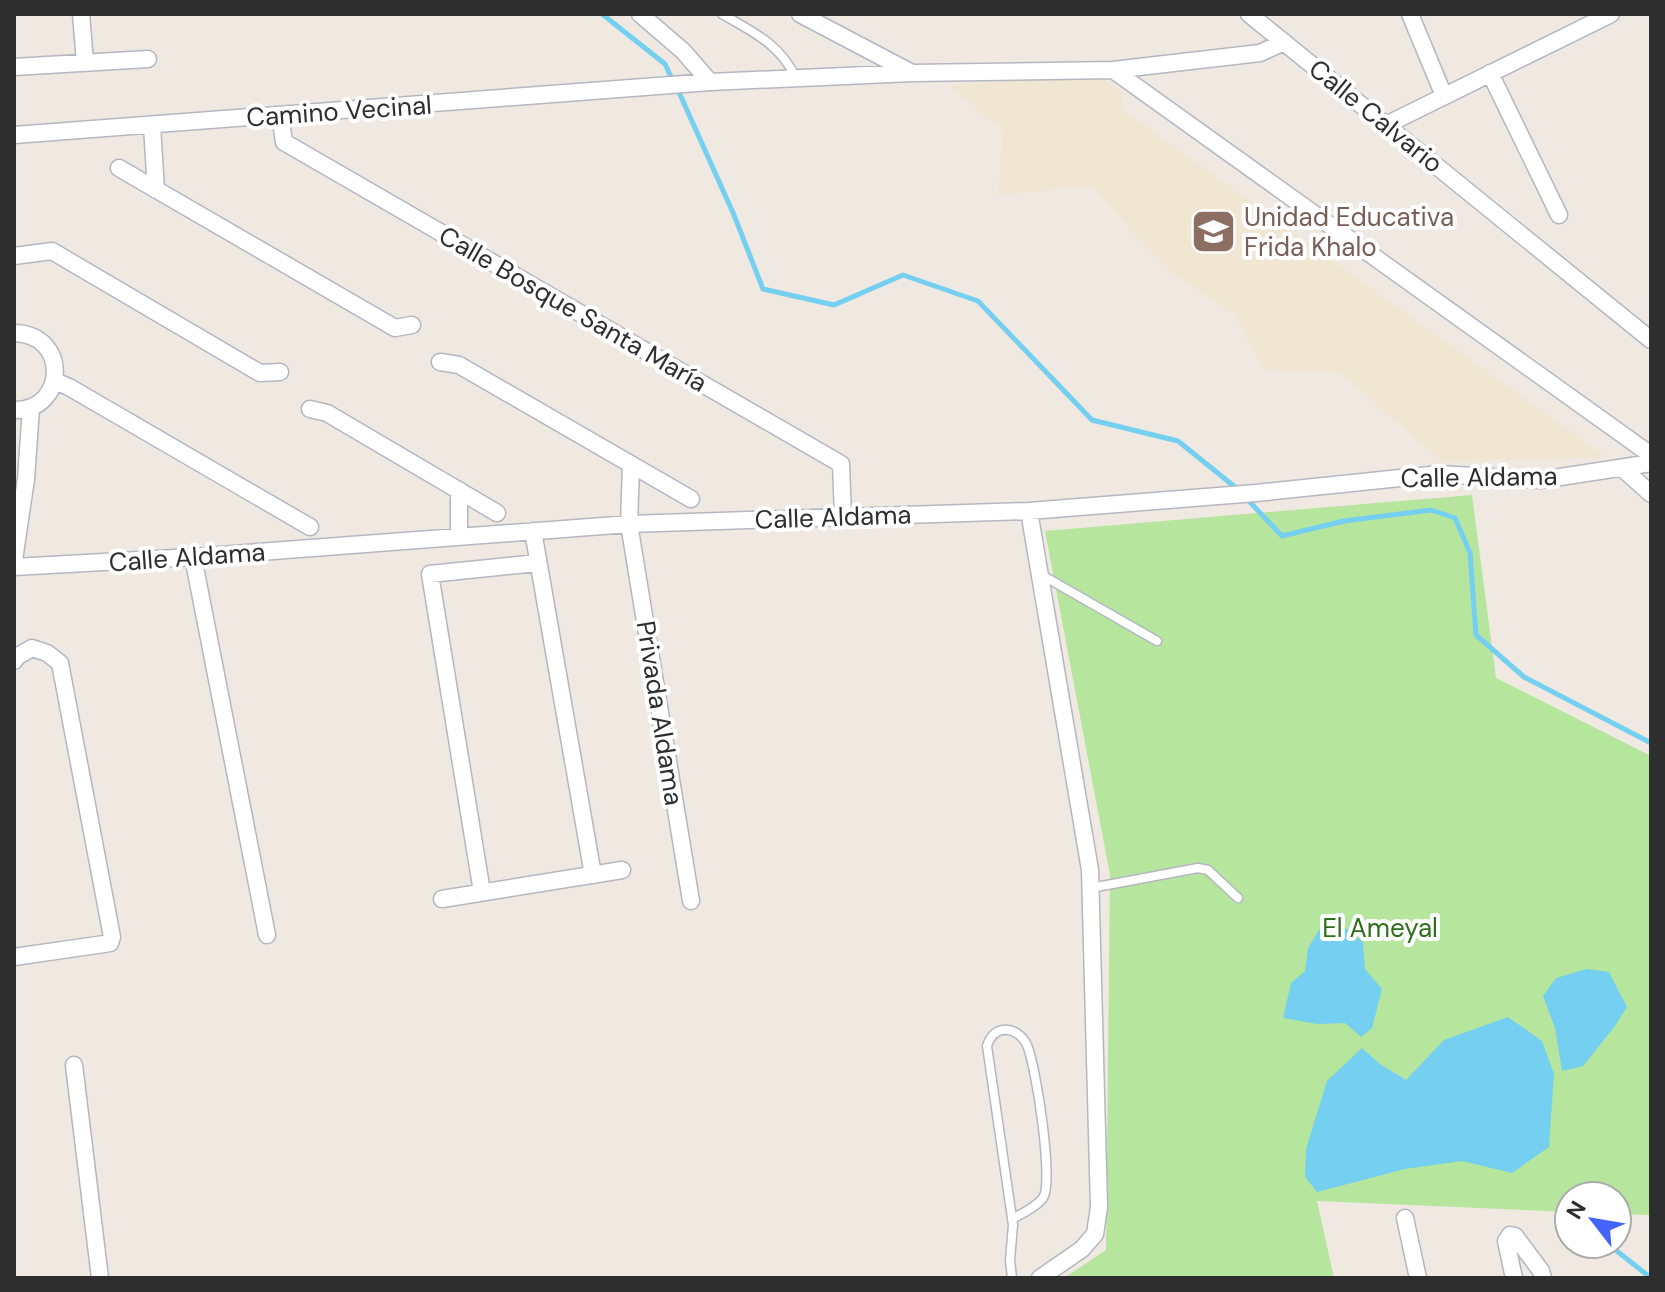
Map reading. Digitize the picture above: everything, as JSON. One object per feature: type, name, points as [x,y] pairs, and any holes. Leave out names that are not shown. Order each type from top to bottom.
[{"type":"street","points":[[81,14],[85,63]]},
{"type":"street","points":[[640,14],[683,51],[710,82],[912,73],[1113,70],[1260,53],[1284,42]]},
{"type":"street","points":[[800,14],[912,73]]},
{"type":"street","name":"Calle Calvario","points":[[1249,14],[1651,340]]},
{"type":"street","points":[[1410,14],[1444,96]]},
{"type":"street","points":[[1386,125],[1611,14]]},
{"type":"street","points":[[14,67],[148,59]]},
{"type":"street","points":[[1113,70],[1651,455]]},
{"type":"street","points":[[1490,73],[1559,215]]},
{"type":"street","name":"Camino Vecinal","points":[[14,135],[710,82]]},
{"type":"street","name":"Calle Bosque Santa María","points":[[280,115],[284,142],[841,464],[843,516]]},
{"type":"street","points":[[152,126],[156,190]]},
{"type":"street","points":[[119,168],[395,328],[412,325]]},
{"type":"street","points":[[14,256],[52,251],[260,373],[280,372]]},
{"type":"street","points":[[14,333],[25,333],[39,339],[50,351],[62,384],[310,527]]},
{"type":"street","points":[[440,362],[459,365],[691,499]]},
{"type":"street","points":[[14,560],[26,479],[23,409],[62,384]]},
{"type":"street","points":[[310,409],[327,413],[497,513]]},
{"type":"street","name":"Calle Aldama","points":[[14,567],[195,563],[459,537],[533,538],[629,524],[1029,511],[1256,493],[1439,474],[1541,480],[1651,463]]},
{"type":"street","name":"Privada Aldama","points":[[631,465],[629,524],[691,901]]},
{"type":"street","points":[[1622,468],[1651,494]]},
{"type":"street","points":[[459,490],[459,537]]},
{"type":"street","points":[[1029,511],[1090,870],[1099,1207],[1095,1234],[1082,1249],[1040,1278]]},
{"type":"street","points":[[533,538],[593,875]]},
{"type":"street","points":[[195,563],[267,935]]},
{"type":"street","points":[[482,892],[430,574],[537,563]]},
{"type":"street","points":[[14,661],[32,648],[47,653],[60,663],[112,937],[110,943],[14,957]]},
{"type":"street","points":[[442,899],[622,870]]},
{"type":"street","points":[[74,1065],[100,1278]]},
{"type":"street","points":[[1405,1218],[1418,1278]]},
{"type":"street","points":[[1514,1278],[1506,1241],[1510,1235],[1523,1244],[1543,1278]]},
{"type":"lane","points":[[722,14],[762,37],[787,59],[796,78]]},
{"type":"lane","points":[[1040,574],[1157,641]]},
{"type":"lane","points":[[1091,888],[1198,868],[1208,870],[1238,898]]},
{"type":"lane","points":[[1012,1219],[1033,1208],[1043,1198],[1048,1177],[1037,1079],[1027,1044],[1009,1028],[998,1030],[987,1046],[1012,1219],[1012,1278]]},
{"type":"shaded area","name":"Unidad Educativa Frida Khalo","points":[[1093,72],[1120,90],[1124,111],[1606,457],[1442,462],[1341,373],[1264,370],[1235,315],[1168,269],[1091,186],[998,195],[1003,131],[950,86]]},
{"type":"green space","name":"El Ameyal","points":[[1472,495],[1496,678],[1651,756],[1651,1215],[1633,1214],[1633,1180],[1553,1180],[1553,1211],[1317,1201],[1334,1278],[1064,1278],[1106,1250],[1110,875],[1045,531]]},
{"type":"water","points":[[1321,927],[1344,927],[1363,942],[1365,969],[1382,989],[1372,1028],[1361,1037],[1345,1023],[1317,1024],[1283,1018],[1291,983],[1305,971],[1308,948]]},
{"type":"water","points":[[1587,969],[1609,972],[1627,1007],[1583,1066],[1562,1071],[1555,1028],[1543,996],[1556,978]]},
{"type":"water","points":[[1508,1017],[1542,1041],[1554,1074],[1549,1147],[1512,1173],[1462,1161],[1405,1169],[1317,1192],[1305,1177],[1306,1149],[1327,1081],[1362,1048],[1406,1080],[1444,1040]]},
{"type":"waterway","points":[[602,14],[665,64],[673,81]]},
{"type":"waterway","points":[[678,90],[763,289],[834,305],[903,275],[978,301],[1092,420],[1178,441],[1240,491]]},
{"type":"waterway","points":[[1247,499],[1282,536],[1344,521],[1431,510],[1455,518],[1470,553],[1476,635],[1524,677],[1651,743]]},
{"type":"waterway","points":[[1628,1260],[1651,1278]]},
{"type":"place","name":"Unidad Educativa Frida Khalo","points":[[1213,232]]}]
